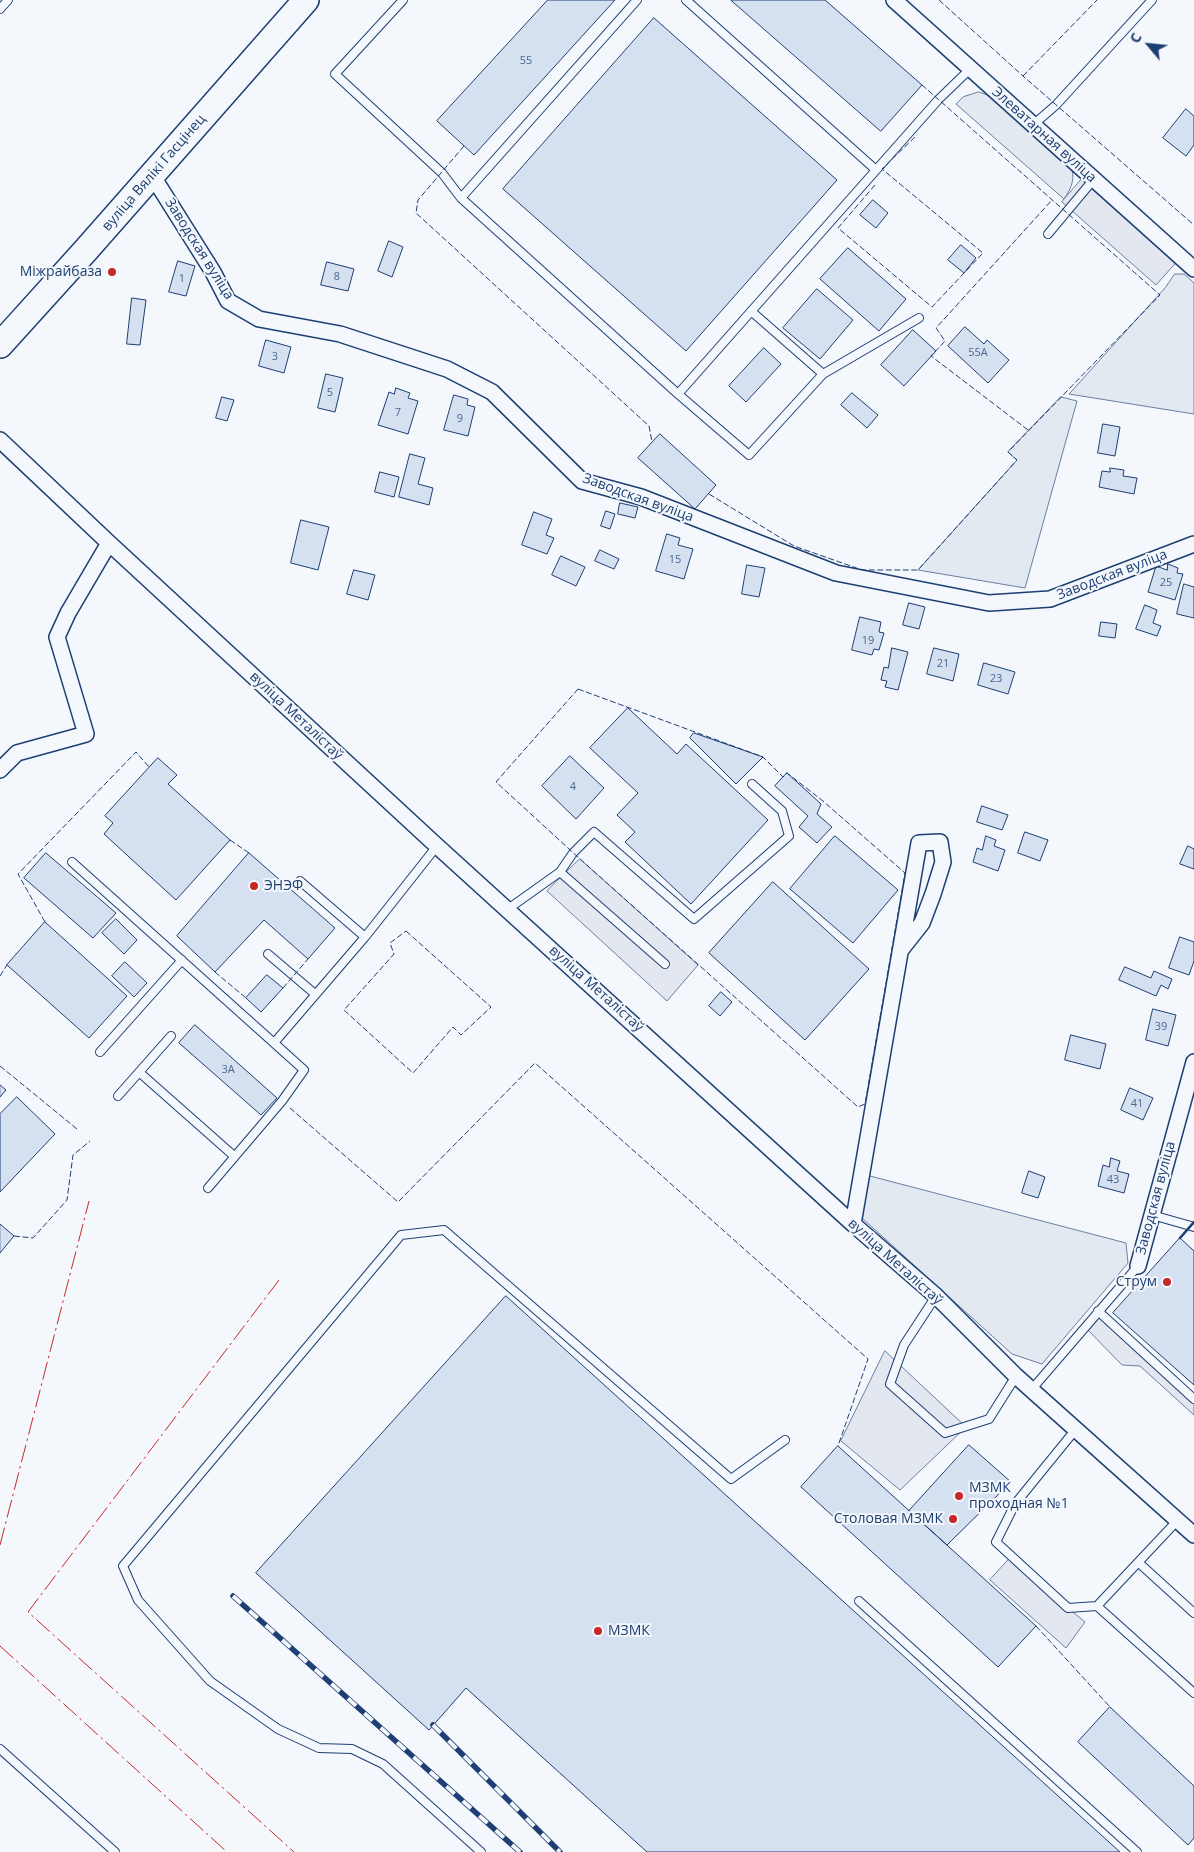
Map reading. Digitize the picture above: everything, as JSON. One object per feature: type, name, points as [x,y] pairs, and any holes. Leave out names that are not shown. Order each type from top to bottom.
[{"type":"main road","name":"вуліца Вялікі Гасцінец","points":[[0,345],[306,0]]},
{"type":"street","name":"Элеватарная вуліца","points":[[894,0],[1193,265]]},
{"type":"street","name":"Заводская вуліца","points":[[152,175],[208,264],[228,301],[260,319],[340,334],[447,369],[492,392],[582,481],[641,497],[836,574],[989,603],[1050,599],[1194,544]]},
{"type":"street","name":"вуліца Металістаў","points":[[0,440],[109,544],[437,846],[853,1224],[936,1296],[1016,1376],[1032,1388],[1194,1535]]},
{"type":"street","points":[[0,770],[17,753],[86,734],[57,637],[68,613],[109,544]]},
{"type":"street","points":[[853,1224],[900,951],[919,843],[940,842],[944,862],[931,902],[922,923],[900,951]]},
{"type":"street","name":"Заводская вуліца","points":[[1138,1266],[1194,1062]]},
{"type":"lane","points":[[0,8],[8,0]]},
{"type":"lane","points":[[403,0],[335,74],[442,173],[461,198],[678,394],[749,455],[823,374],[919,318]]},
{"type":"lane","points":[[461,198],[637,0]]},
{"type":"lane","points":[[686,0],[876,170]]},
{"type":"lane","points":[[1033,124],[1056,105],[1152,0]]},
{"type":"lane","points":[[678,394],[938,100],[970,69]]},
{"type":"lane","points":[[1048,234],[1094,179]]},
{"type":"lane","points":[[751,312],[823,374]]},
{"type":"lane","points":[[508,909],[560,872],[572,853],[594,832],[694,919],[789,836],[782,811],[752,784]]},
{"type":"lane","points":[[274,1043],[365,937],[437,846]]},
{"type":"lane","points":[[72,862],[304,1070],[282,1101],[208,1188]]},
{"type":"lane","points":[[560,872],[665,964]]},
{"type":"lane","points":[[300,881],[365,937]]},
{"type":"lane","points":[[268,954],[315,994]]},
{"type":"lane","points":[[100,1052],[182,960]]},
{"type":"lane","points":[[118,1096],[171,1036]]},
{"type":"lane","points":[[139,1072],[234,1156]]},
{"type":"lane","points":[[1152,1215],[1194,1227]]},
{"type":"lane","points":[[481,1852],[383,1764],[352,1750],[319,1748],[278,1729],[210,1681],[138,1600],[123,1566],[401,1235],[444,1230],[731,1479],[785,1440]]},
{"type":"lane","name":"Заводская вуліца","points":[[1032,1388],[1138,1266]]},
{"type":"lane","points":[[936,1296],[904,1345],[890,1384],[945,1434],[989,1420],[1016,1376]]},
{"type":"lane","points":[[1098,1312],[1194,1399]]},
{"type":"lane","points":[[1076,1429],[1015,1504],[996,1542],[1068,1608],[1097,1606],[1178,1521]]},
{"type":"lane","points":[[1139,1563],[1194,1613]]},
{"type":"lane","points":[[859,1601],[1137,1852]]},
{"type":"lane","points":[[1097,1606],[1194,1693]]},
{"type":"lane","points":[[0,1749],[115,1852]]},
{"type":"shaded area","points":[[979,92],[990,96],[1072,170],[1073,178],[1064,199],[956,104],[963,97]]},
{"type":"shaded area","points":[[1087,173],[1181,257],[1156,285],[1062,202]]},
{"type":"shaded area","points":[[1175,274],[1184,274],[1194,283],[1194,414],[1069,394],[1165,288]]},
{"type":"shaded area","points":[[1061,397],[1077,401],[1025,588],[918,570],[1017,460],[1008,452]]},
{"type":"shaded area","points":[[580,859],[698,965],[667,1001],[547,891]]},
{"type":"shaded area","points":[[870,1176],[1126,1243],[1128,1263],[1042,1364],[1012,1354],[862,1218]]},
{"type":"shaded area","points":[[1100,1309],[1194,1394],[1194,1415],[1140,1366],[1122,1365],[1085,1327]]},
{"type":"shaded area","points":[[885,1351],[966,1427],[900,1490],[841,1441]]},
{"type":"shaded area","points":[[1012,1556],[1085,1622],[1066,1648],[990,1580]]},
{"type":"building","points":[[548,0],[615,0],[474,155],[437,121]]},
{"type":"building","points":[[731,0],[825,0],[922,85],[881,131]]},
{"type":"building","points":[[654,18],[837,180],[686,351],[503,189]]},
{"type":"building","points":[[1186,109],[1194,116],[1194,145],[1186,156],[1163,138]]},
{"type":"building","points":[[873,200],[888,213],[876,228],[860,215]]},
{"type":"building","points":[[389,241],[403,247],[392,277],[378,271]]},
{"type":"building","points":[[961,245],[976,258],[964,273],[948,260]]},
{"type":"building","points":[[848,248],[906,299],[879,331],[820,279]]},
{"type":"building","points":[[178,261],[195,266],[186,296],[169,292]]},
{"type":"building","points":[[327,262],[354,269],[348,291],[321,285]]},
{"type":"building","points":[[817,289],[853,320],[820,359],[783,328]]},
{"type":"building","points":[[132,298],[146,300],[140,345],[127,344]]},
{"type":"building","points":[[965,327],[984,344],[987,340],[1009,360],[988,383],[948,346]]},
{"type":"building","points":[[913,330],[936,351],[904,386],[881,365]]},
{"type":"building","points":[[266,340],[291,347],[284,373],[259,366]]},
{"type":"building","points":[[764,348],[781,364],[746,402],[729,386]]},
{"type":"building","points":[[326,374],[343,378],[335,412],[318,408]]},
{"type":"building","points":[[396,388],[410,393],[408,398],[418,401],[408,434],[378,425],[389,392],[394,394]]},
{"type":"building","points":[[852,393],[878,415],[867,428],[841,405]]},
{"type":"building","points":[[454,395],[468,399],[467,405],[475,407],[468,436],[444,430]]},
{"type":"building","points":[[222,397],[234,400],[227,421],[216,418]]},
{"type":"building","points":[[1103,424],[1120,427],[1115,456],[1098,453]]},
{"type":"building","points":[[660,434],[716,485],[695,509],[638,458]]},
{"type":"building","points":[[410,454],[425,458],[418,484],[433,488],[429,505],[399,497]]},
{"type":"building","points":[[1110,468],[1124,470],[1123,476],[1137,478],[1134,494],[1099,487],[1102,471],[1110,472]]},
{"type":"building","points":[[380,472],[399,477],[394,497],[375,492]]},
{"type":"building","points":[[620,503],[638,507],[635,518],[618,514]]},
{"type":"building","points":[[606,511],[615,514],[610,529],[601,526]]},
{"type":"building","points":[[534,512],[552,519],[546,535],[554,538],[547,554],[522,545]]},
{"type":"building","points":[[301,520],[329,527],[318,570],[291,563]]},
{"type":"building","points":[[667,534],[680,538],[678,545],[693,549],[684,579],[656,571]]},
{"type":"building","points":[[600,550],[619,559],[614,569],[595,561]]},
{"type":"building","points":[[561,556],[585,567],[576,586],[552,575]]},
{"type":"building","points":[[1168,564],[1178,568],[1177,573],[1183,574],[1175,600],[1148,592],[1156,566],[1167,570]]},
{"type":"building","points":[[747,565],[765,568],[759,597],[742,594]]},
{"type":"building","points":[[354,570],[375,575],[368,600],[347,594]]},
{"type":"building","points":[[1184,584],[1194,587],[1194,618],[1177,614]]},
{"type":"building","points":[[909,603],[925,607],[919,629],[903,625]]},
{"type":"building","points":[[1145,605],[1157,610],[1153,623],[1161,626],[1157,636],[1136,629]]},
{"type":"building","points":[[860,617],[881,622],[879,632],[884,633],[879,650],[874,649],[872,655],[852,650]]},
{"type":"building","points":[[1101,622],[1117,624],[1115,638],[1099,636]]},
{"type":"building","points":[[892,648],[908,652],[898,690],[885,687],[887,681],[881,680],[884,667],[888,668]]},
{"type":"building","points":[[934,648],[959,654],[953,681],[927,674]]},
{"type":"building","points":[[984,663],[1015,672],[1008,694],[978,685]]},
{"type":"building","points":[[628,708],[677,754],[686,744],[768,820],[691,904],[625,842],[635,832],[617,815],[638,793],[590,748]]},
{"type":"building","points":[[694,733],[763,757],[736,784],[690,738]]},
{"type":"building","points":[[570,756],[604,788],[576,819],[542,786]]},
{"type":"building","points":[[158,758],[177,775],[168,784],[230,840],[176,900],[104,834],[113,823],[105,816]]},
{"type":"building","points":[[787,773],[821,804],[817,814],[832,827],[817,843],[799,827],[808,816],[775,786]]},
{"type":"building","points":[[982,806],[1008,815],[1002,830],[977,822]]},
{"type":"building","points":[[1025,832],[1048,840],[1040,861],[1018,853]]},
{"type":"building","points":[[835,836],[898,890],[853,943],[790,889]]},
{"type":"building","points":[[986,836],[996,840],[994,846],[1005,850],[998,871],[973,862],[977,848],[982,850]]},
{"type":"building","points":[[1188,846],[1194,849],[1194,869],[1180,864]]},
{"type":"building","points":[[46,853],[116,913],[93,938],[24,878]]},
{"type":"building","name":"ЭНЭФ","points":[[249,853],[335,928],[308,959],[264,920],[215,972],[177,936]]},
{"type":"building","points":[[773,882],[869,969],[805,1040],[709,953]]},
{"type":"building","points":[[116,919],[137,940],[124,954],[102,933]]},
{"type":"building","points":[[45,922],[127,996],[89,1038],[7,965]]},
{"type":"building","points":[[1180,937],[1194,942],[1194,961],[1189,975],[1169,968]]},
{"type":"building","points":[[125,962],[147,983],[134,997],[112,976]]},
{"type":"building","points":[[1125,967],[1151,978],[1154,971],[1172,979],[1168,989],[1161,985],[1156,996],[1119,980]]},
{"type":"building","points":[[267,975],[283,988],[261,1012],[246,998]]},
{"type":"building","points":[[721,992],[732,1002],[720,1016],[709,1006]]},
{"type":"building","points":[[1153,1009],[1176,1015],[1168,1046],[1146,1040]]},
{"type":"building","points":[[195,1025],[277,1098],[261,1115],[179,1043]]},
{"type":"building","points":[[1071,1035],[1106,1044],[1100,1069],[1065,1060]]},
{"type":"building","points":[[0,1085],[6,1090],[0,1097]]},
{"type":"building","points":[[1130,1088],[1153,1098],[1143,1120],[1121,1110]]},
{"type":"building","points":[[17,1097],[55,1134],[0,1192],[0,1114]]},
{"type":"building","points":[[1111,1158],[1120,1161],[1117,1171],[1129,1174],[1124,1193],[1098,1186],[1103,1165],[1109,1167]]},
{"type":"building","points":[[1029,1171],[1045,1177],[1038,1198],[1022,1193]]},
{"type":"building","points":[[0,1224],[14,1236],[0,1253]]},
{"type":"building","name":"Струм","points":[[1180,1238],[1194,1251],[1194,1385],[1113,1313]]},
{"type":"building","name":"МЗМК","points":[[506,1296],[1120,1852],[647,1852],[466,1688],[429,1730],[256,1573]]},
{"type":"building","name":"МЗМК проходная №1","points":[[969,1445],[1011,1482],[947,1545],[909,1511]]},
{"type":"building","points":[[838,1446],[1036,1626],[998,1667],[801,1487]]},
{"type":"building","points":[[1110,1707],[1194,1786],[1194,1838],[1188,1845],[1078,1742]]},
{"type":"railway","points":[[233,1596],[520,1852]]},
{"type":"railway","points":[[433,1725],[560,1852]]},
{"type":"fence","points":[[939,0],[1194,225]]},
{"type":"fence","points":[[1023,76],[1097,0]]},
{"type":"fence","points":[[709,494],[794,546],[862,570],[918,570],[1017,460],[1008,452],[1160,295],[922,85]]},
{"type":"fence","points":[[875,185],[838,228],[932,307],[983,253],[882,169],[917,135]]},
{"type":"fence","points":[[464,146],[418,200],[416,213],[649,426],[652,442]]},
{"type":"fence","points":[[1028,430],[931,356],[945,341],[936,328],[1052,200]]},
{"type":"fence","points":[[578,689],[763,757],[783,777],[787,773],[823,801],[905,873],[865,1104],[858,1107],[496,782],[578,689]]},
{"type":"fence","points":[[45,922],[18,874],[136,752],[149,767]]},
{"type":"fence","points":[[230,840],[249,853]]},
{"type":"fence","points":[[406,931],[491,1007],[461,1035],[453,1027],[413,1073],[344,1010],[394,954],[390,943],[406,931]]},
{"type":"fence","points":[[283,988],[308,959]]},
{"type":"fence","points":[[0,976],[7,965]]},
{"type":"fence","points":[[215,972],[246,998]]},
{"type":"fence","points":[[290,1108],[398,1202],[535,1063],[868,1359],[838,1446]]},
{"type":"fence","points":[[0,1066],[77,1129]]},
{"type":"fence","points":[[14,1236],[33,1238],[67,1200],[73,1155],[90,1141]]},
{"type":"fence","points":[[1036,1626],[1110,1707]]},
{"type":"wall","points":[[1180,1238],[1194,1222]]},
{"type":"power","points":[[0,1545],[89,1201]]},
{"type":"power","points":[[279,1280],[28,1612],[294,1852]]},
{"type":"power","points":[[0,1646],[227,1852]]},
{"type":"place","name":"Міжрайбаза","points":[[112,272]]},
{"type":"place","name":"ЭНЭФ","points":[[254,886]]},
{"type":"place","name":"Струм","points":[[1167,1282]]},
{"type":"place","name":"МЗМК проходная №1","points":[[959,1496]]},
{"type":"place","name":"Столовая МЗМК","points":[[953,1519]]},
{"type":"place","name":"МЗМК","points":[[598,1631]]}]
